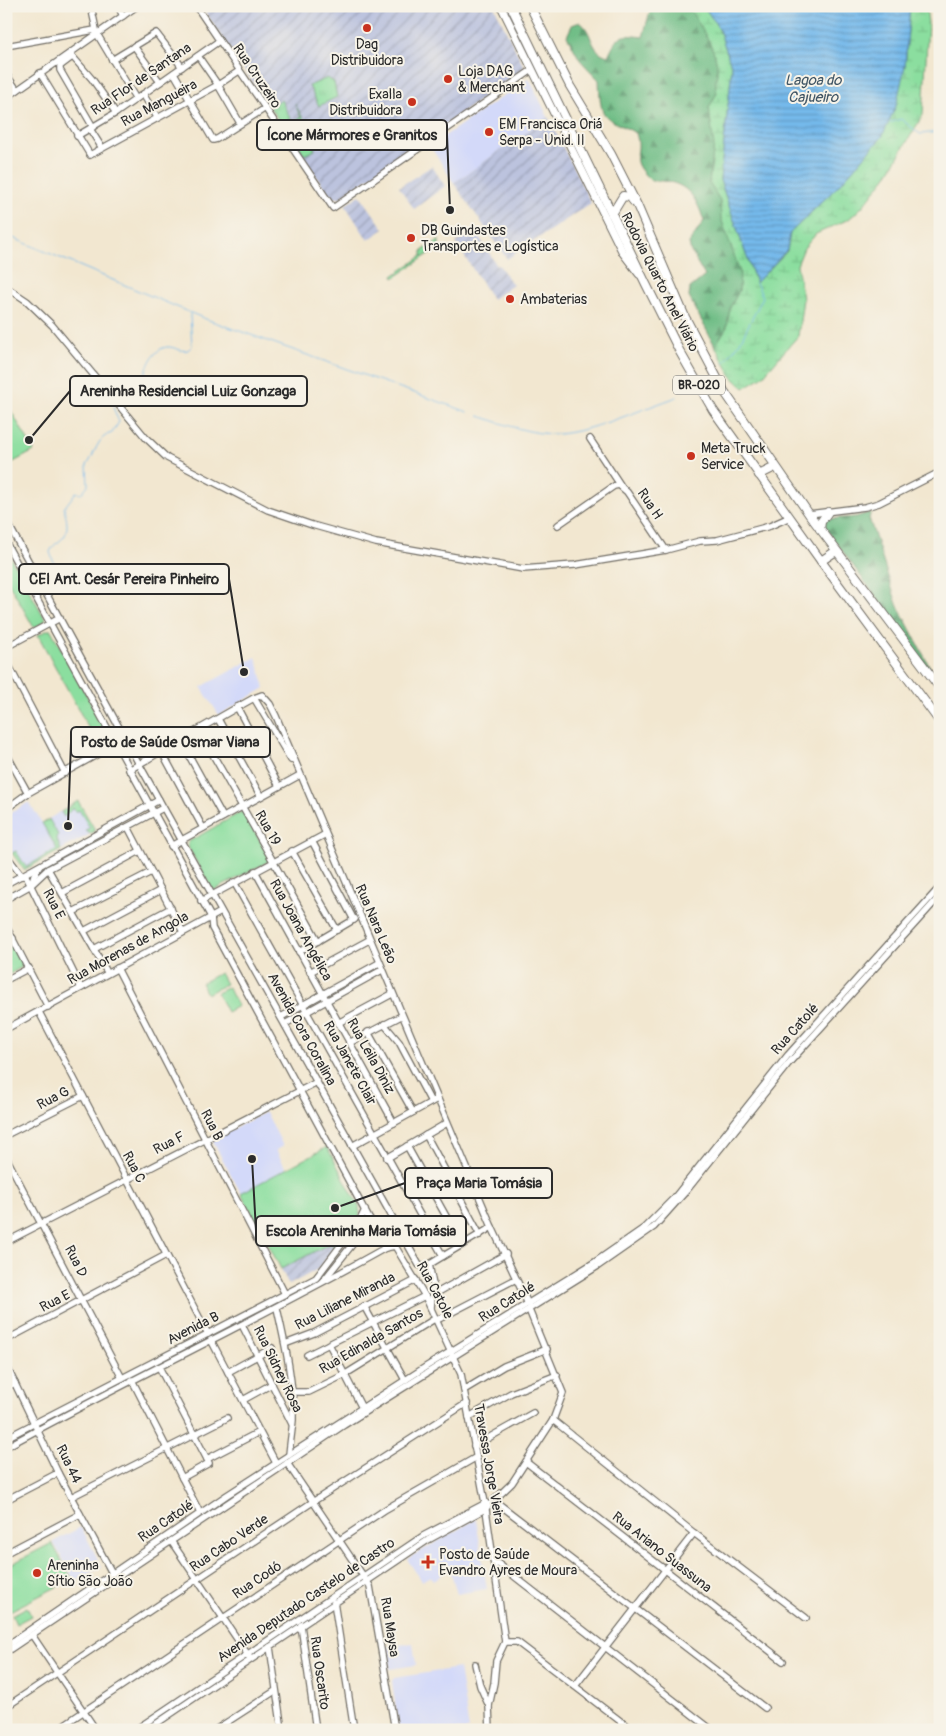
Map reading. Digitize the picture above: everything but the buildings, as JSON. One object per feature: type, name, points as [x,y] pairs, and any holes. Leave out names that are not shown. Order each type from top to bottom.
[{"type":"highway","name":"Rodovia Quarto Anel Viário","points":[[511,6],[646,284],[709,402],[821,562],[940,722]]},
{"type":"highway","name":"Rodovia Quarto Anel Viário","points":[[530,6],[570,86],[611,154],[637,205],[701,348],[724,391],[775,467],[820,529],[940,688]]},
{"type":"highway","points":[[612,214],[623,196],[630,198],[637,205]]},
{"type":"highway","points":[[759,475],[775,467]]},
{"type":"highway","points":[[820,529],[821,522],[828,512]]},
{"type":"highway","points":[[821,562],[836,551]]},
{"type":"main road","name":"BR-020","points":[[501,6],[624,253],[646,284]]},
{"type":"street","points":[[91,6],[96,32],[136,99]]},
{"type":"street","points":[[118,6],[123,16]]},
{"type":"street","points":[[102,148],[60,70],[60,66],[96,32],[137,6]]},
{"type":"street","name":"Rua Cruzeiro","points":[[196,6],[264,109],[333,208],[532,70]]},
{"type":"street","points":[[6,46],[96,32]]},
{"type":"street","points":[[112,60],[157,33],[182,67]]},
{"type":"street","name":"Rua Flor de Santana","points":[[77,136],[116,113],[219,41]]},
{"type":"street","points":[[134,46],[160,82]]},
{"type":"street","points":[[6,98],[40,73],[71,55]]},
{"type":"street","points":[[71,55],[92,79],[116,113]]},
{"type":"street","points":[[198,56],[218,85],[240,123]]},
{"type":"street","name":"Rua Mangueira","points":[[77,136],[90,155],[218,85],[239,71]]},
{"type":"street","points":[[40,73],[77,136]]},
{"type":"street","points":[[174,73],[211,137],[217,139],[264,109]]},
{"type":"street","points":[[6,74],[17,90]]},
{"type":"street","points":[[143,94],[157,117]]},
{"type":"street","points":[[6,287],[27,301],[52,324],[146,438],[167,458],[268,510],[312,525],[376,543],[509,568],[524,569],[575,565],[666,550],[700,541],[717,540],[770,526],[790,517]]},
{"type":"street","points":[[590,439],[621,486]]},
{"type":"street","points":[[810,514],[865,507],[879,503],[940,472]]},
{"type":"street","name":"Rua H","points":[[558,525],[614,486],[621,486],[666,550]]},
{"type":"street","name":"Avenida Cora Coralina","points":[[6,520],[163,808],[419,1265],[427,1266]]},
{"type":"street","points":[[6,543],[116,744],[152,814],[211,917],[212,928],[365,1210],[389,1247]]},
{"type":"street","points":[[6,647],[60,618]]},
{"type":"street","points":[[6,660],[65,773]]},
{"type":"street","name":"Rua Nara Leão","points":[[296,766],[280,744],[254,698],[262,695],[272,707],[300,775],[324,835],[356,918]]},
{"type":"street","points":[[130,770],[254,698]]},
{"type":"street","points":[[237,707],[279,786]]},
{"type":"street","points":[[218,720],[260,795]]},
{"type":"street","name":"Rua 19","points":[[199,730],[318,940]]},
{"type":"street","points":[[181,741],[223,817]]},
{"type":"street","points":[[6,809],[28,793],[116,744]]},
{"type":"street","points":[[162,752],[203,828]]},
{"type":"street","points":[[6,753],[28,793]]},
{"type":"street","points":[[171,846],[260,795],[300,775]]},
{"type":"street","points":[[6,884],[159,800]]},
{"type":"street","points":[[6,899],[31,885],[48,870],[163,808]]},
{"type":"street","points":[[128,828],[183,932]]},
{"type":"street","points":[[201,901],[324,835]]},
{"type":"street","name":"Rua Nara Leão","points":[[312,841],[369,940],[434,1092],[434,1100]]},
{"type":"street","points":[[62,893],[140,851]]},
{"type":"street","points":[[292,851],[337,930]]},
{"type":"street","name":"Rua E","points":[[6,854],[31,885],[81,988]]},
{"type":"street","points":[[31,885],[34,875],[41,865]]},
{"type":"street","points":[[48,870],[107,972]]},
{"type":"street","name":"Rua Joana Angélica","points":[[255,871],[326,1001]]},
{"type":"street","points":[[73,912],[151,872]]},
{"type":"street","name":"Rua Janete Clair","points":[[234,882],[443,1256]]},
{"type":"street","name":"Rua Catolé","points":[[842,1000],[940,888]]},
{"type":"street","points":[[84,931],[161,890]]},
{"type":"street","name":"Rua Catolé","points":[[6,1652],[344,1425],[528,1307],[644,1228],[685,1189],[788,1055],[816,1028],[940,896]]},
{"type":"street","points":[[94,949],[171,908]]},
{"type":"street","name":"Rua Morenas de Angola","points":[[6,1029],[107,972],[221,912]]},
{"type":"street","points":[[299,952],[356,918]]},
{"type":"street","points":[[6,926],[48,1007]]},
{"type":"street","points":[[6,941],[13,938]]},
{"type":"street","points":[[310,972],[369,940]]},
{"type":"street","points":[[281,1016],[379,964]]},
{"type":"street","points":[[6,980],[29,968]]},
{"type":"street","name":"Rua B","points":[[117,968],[286,1294]]},
{"type":"street","points":[[285,1024],[382,970]]},
{"type":"street","points":[[338,1023],[392,994]]},
{"type":"street","name":"Rua Leila Diniz","points":[[326,1001],[394,1123]]},
{"type":"street","name":"Rua C","points":[[39,1012],[276,1463]]},
{"type":"street","points":[[349,1043],[401,1016]]},
{"type":"street","points":[[384,1024],[399,1042],[447,1123],[492,1227],[506,1254],[564,1393],[553,1420],[512,1483],[495,1501],[765,1708]]},
{"type":"street","points":[[368,1032],[413,1112]]},
{"type":"street","name":"Rua F","points":[[6,1242],[300,1089],[318,1082]]},
{"type":"street","name":"Rua G","points":[[6,1135],[83,1096]]},
{"type":"street","points":[[352,1146],[434,1100]]},
{"type":"street","points":[[387,1158],[447,1123]]},
{"type":"street","points":[[426,1135],[480,1235]]},
{"type":"street","points":[[407,1146],[462,1245]]},
{"type":"street","name":"Rua D","points":[[6,1156],[43,1223],[122,1378]]},
{"type":"street","name":"Avenida B","points":[[6,1447],[159,1367],[321,1273],[365,1210]]},
{"type":"street","name":"Avenida B","points":[[321,1284],[371,1221]]},
{"type":"street","points":[[431,1308],[434,1295],[427,1266],[492,1227]]},
{"type":"street","name":"Avenida B","points":[[6,1438],[122,1378],[209,1337],[242,1325],[277,1308],[389,1247]]},
{"type":"street","name":"Rua Catole","points":[[389,1247],[398,1249],[426,1296],[453,1354]]},
{"type":"street","points":[[434,1295],[506,1254]]},
{"type":"street","name":"Rua E","points":[[6,1340],[166,1256]]},
{"type":"street","name":"Rua Edinalda Santos","points":[[291,1392],[309,1392],[387,1350],[436,1319],[516,1279]]},
{"type":"street","name":"Rua Liliane Miranda","points":[[285,1344],[314,1333],[416,1280]]},
{"type":"street","points":[[307,1356],[426,1296]]},
{"type":"street","points":[[364,1306],[405,1380]]},
{"type":"street","points":[[277,1308],[285,1344],[291,1392],[292,1424],[289,1455]]},
{"type":"street","name":"Rua Sidney Rosa","points":[[242,1325],[292,1424]]},
{"type":"street","points":[[329,1344],[362,1408]]},
{"type":"street","points":[[228,1372],[272,1348]]},
{"type":"street","points":[[464,1390],[504,1366],[547,1349]]},
{"type":"street","name":"Rua Catolé","points":[[6,1646],[227,1495],[405,1380],[453,1354]]},
{"type":"street","name":"Travessa Jorge Vieira","points":[[453,1354],[467,1403],[475,1458],[485,1506],[505,1642]]},
{"type":"street","name":"Rua 44","points":[[6,1366],[58,1473],[112,1573]]},
{"type":"street","points":[[159,1367],[207,1459],[208,1464],[182,1478]]},
{"type":"street","points":[[469,1418],[511,1393],[557,1375]]},
{"type":"street","points":[[132,1380],[200,1513]]},
{"type":"street","points":[[6,1387],[15,1383]]},
{"type":"street","points":[[243,1400],[272,1384]]},
{"type":"street","name":"Rua Cabo Verde","points":[[6,1707],[314,1501],[467,1403]]},
{"type":"street","points":[[474,1446],[533,1413]]},
{"type":"street","points":[[71,1497],[227,1418]]},
{"type":"street","points":[[553,1420],[694,1533],[806,1618]]},
{"type":"street","points":[[207,1459],[259,1432]]},
{"type":"street","name":"Rua Codó","points":[[56,1730],[386,1509],[475,1458]]},
{"type":"street","name":"Rua Ariano Suassuna","points":[[526,1462],[784,1661]]},
{"type":"street","name":"Rua Maysa","points":[[287,1463],[314,1501],[365,1579],[372,1593],[394,1730]]},
{"type":"street","points":[[6,1500],[58,1473]]},
{"type":"street","points":[[227,1495],[231,1501]]},
{"type":"street","name":"Avenida Deputado Castelo de Castro","points":[[147,1730],[333,1597],[391,1562],[423,1536],[495,1501]]},
{"type":"street","points":[[6,1553],[80,1514]]},
{"type":"street","points":[[575,1686],[694,1533]]},
{"type":"street","points":[[171,1541],[250,1657]]},
{"type":"street","points":[[492,1559],[712,1730]]},
{"type":"street","name":"Avenida Deputado Castelo de Castro","points":[[250,1657],[270,1647],[335,1604],[365,1579]]},
{"type":"street","points":[[333,1597],[354,1730]]},
{"type":"street","name":"Rua Oscarito","points":[[300,1620],[316,1730]]},
{"type":"street","points":[[32,1635],[96,1730]]},
{"type":"street","points":[[490,1730],[489,1706],[496,1661],[505,1642],[517,1642],[632,1730]]},
{"type":"street","points":[[270,1647],[282,1730]]},
{"type":"street","points":[[476,1664],[480,1686],[489,1706]]},
{"type":"street","name":"Avenida Deputado Castelo de Castro","points":[[135,1730],[224,1675]]},
{"type":"street","points":[[215,1730],[275,1691]]},
{"type":"shaded area","points":[[201,6],[494,6],[524,67],[523,70],[340,198],[335,198],[329,195]]},
{"type":"shaded area","name":"EM Francisca Oriá Serpa - Unid. II","points":[[528,79],[548,117],[454,183],[430,146]]},
{"type":"shaded area","points":[[548,117],[591,203],[507,259],[454,183]]},
{"type":"shaded area","points":[[432,166],[445,186],[414,209],[399,187]]},
{"type":"shaded area","points":[[360,195],[384,229],[368,240],[345,205]]},
{"type":"shaded area","points":[[475,230],[497,266],[499,265],[513,285],[492,299],[456,243]]},
{"type":"shaded area","points":[[256,657],[265,688],[219,715],[201,687]]},
{"type":"shaded area","points":[[78,801],[94,832],[24,870],[6,845],[6,816],[29,802],[42,823]]},
{"type":"shaded area","points":[[266,1112],[283,1146],[276,1150],[286,1169],[241,1193],[213,1142],[214,1139]]},
{"type":"shaded area","points":[[331,1243],[334,1248],[318,1269],[289,1285],[281,1269]]},
{"type":"shaded area","points":[[476,1519],[487,1589],[457,1594],[450,1569],[433,1580],[430,1576],[422,1581],[407,1559]]},
{"type":"shaded area","points":[[81,1527],[102,1567],[75,1581],[53,1542]]},
{"type":"shaded area","points":[[413,1643],[416,1665],[390,1669],[387,1647]]},
{"type":"shaded area","points":[[459,1668],[469,1730],[399,1730],[392,1681],[394,1678]]},
{"type":"green space","points":[[654,6],[687,6],[705,34],[716,59],[717,93],[709,108],[714,146],[709,183],[720,200],[721,218],[740,272],[739,291],[730,308],[727,327],[715,346],[689,297],[690,288],[705,276],[691,252],[689,243],[704,221],[696,202],[686,189],[679,185],[671,182],[651,181],[643,173],[637,162],[638,142],[636,133],[605,115],[602,110],[599,80],[580,60],[567,36],[572,25],[580,22],[588,31],[594,46],[602,54],[608,56],[614,43],[621,37],[643,37],[650,11]]},
{"type":"green space","points":[[687,6],[704,6],[719,29],[732,68],[720,180],[756,283],[787,251],[790,233],[838,186],[882,137],[905,66],[910,6],[926,6],[928,23],[923,115],[886,177],[862,207],[849,219],[816,234],[804,248],[797,265],[803,299],[798,336],[762,377],[744,388],[732,377],[715,346],[727,327],[730,308],[739,291],[740,272],[721,218],[720,200],[709,183],[714,146],[709,108],[717,93],[716,59],[705,34]]},
{"type":"green space","points":[[327,78],[334,82],[337,97],[319,106],[309,86]]},
{"type":"green space","points":[[281,100],[292,122],[301,118],[295,104],[304,120],[285,130],[269,106]]},
{"type":"green space","points":[[304,128],[315,150],[304,155],[292,134]]},
{"type":"green space","points":[[439,240],[439,247],[394,278],[393,276],[422,256],[422,251]]},
{"type":"green space","points":[[6,402],[34,451],[6,466]]},
{"type":"green space","points":[[871,512],[869,518],[897,604],[936,679],[824,526],[825,520],[856,517]]},
{"type":"green space","points":[[6,550],[46,620],[34,628],[6,578]]},
{"type":"green space","points":[[51,630],[113,744],[101,751],[38,635]]},
{"type":"green space","points":[[78,801],[94,828],[94,832],[90,834],[85,830],[90,828],[79,810],[76,812],[73,808],[64,817],[61,812]]},
{"type":"green space","points":[[243,811],[271,860],[213,891],[188,847],[188,842]]},
{"type":"green space","points":[[49,819],[58,835],[56,837],[61,850],[24,870],[12,853],[16,851],[26,867],[57,849],[42,823]]},
{"type":"green space","points":[[12,942],[24,964],[6,976],[6,946]]},
{"type":"green space","points":[[220,973],[226,984],[207,994],[201,983]]},
{"type":"green space","points":[[228,987],[238,1006],[227,1012],[217,993]]},
{"type":"green space","points":[[327,1147],[359,1206],[360,1216],[336,1250],[331,1243],[281,1269],[241,1193]]},
{"type":"green space","name":"Areninha Sítio São João","points":[[52,1543],[72,1579],[10,1611],[6,1605],[6,1567]]},
{"type":"green space","points":[[27,1607],[31,1616],[16,1624],[12,1615]]},
{"type":"water","name":"Lagoa do Cajueiro","points":[[704,6],[910,6],[905,66],[896,106],[882,137],[838,186],[790,233],[787,250],[756,283],[720,180],[732,68],[719,29]]},
{"type":"waterway","points":[[889,123],[901,119],[920,134],[940,132]]},
{"type":"waterway","points":[[6,235],[203,318],[468,412]]},
{"type":"waterway","points":[[724,363],[740,342],[763,297],[756,283]]},
{"type":"waterway","points":[[119,400],[131,393],[139,381],[144,379],[149,364],[159,350],[168,347],[188,350],[192,346],[190,314]]},
{"type":"waterway","points":[[479,416],[528,431],[558,434],[586,429],[677,397]]},
{"type":"waterway","points":[[53,574],[52,570],[55,566],[50,552],[65,535],[67,523],[64,508],[76,492],[81,494],[88,485],[87,465],[100,442],[112,433],[119,422],[113,407]]},
{"type":"place","name":"Dag Distribuidora","points":[[367,28]]},
{"type":"place","name":"Loja DAG & Merchant","points":[[448,79]]},
{"type":"place","name":"Exalla Distribuidora","points":[[412,102]]},
{"type":"place","name":"EM Francisca Oriá Serpa - Unid. II","points":[[489,132]]},
{"type":"place","name":"Ícone Mármores e Granitos","points":[[450,210]]},
{"type":"place","name":"DB Guindastes Transportes e Logística","points":[[411,238]]},
{"type":"place","name":"Ambaterias","points":[[510,299]]},
{"type":"place","name":"Areninha Residencial Luiz Gonzaga","points":[[29,440]]},
{"type":"place","name":"Meta Truck Service","points":[[691,456]]},
{"type":"place","name":"CEI Ant. Cesár Pereira Pinheiro","points":[[244,672]]},
{"type":"place","name":"Posto de Saúde Osmar Viana","points":[[68,826]]},
{"type":"place","name":"Escola Areninha Maria Tomásia","points":[[252,1159]]},
{"type":"place","name":"Praça Maria Tomásia","points":[[335,1208]]},
{"type":"place","name":"Posto de Saúde Evandro Ayres de Moura","points":[[428,1562]]},
{"type":"place","name":"Areninha Sítio São João","points":[[37,1573]]}]
